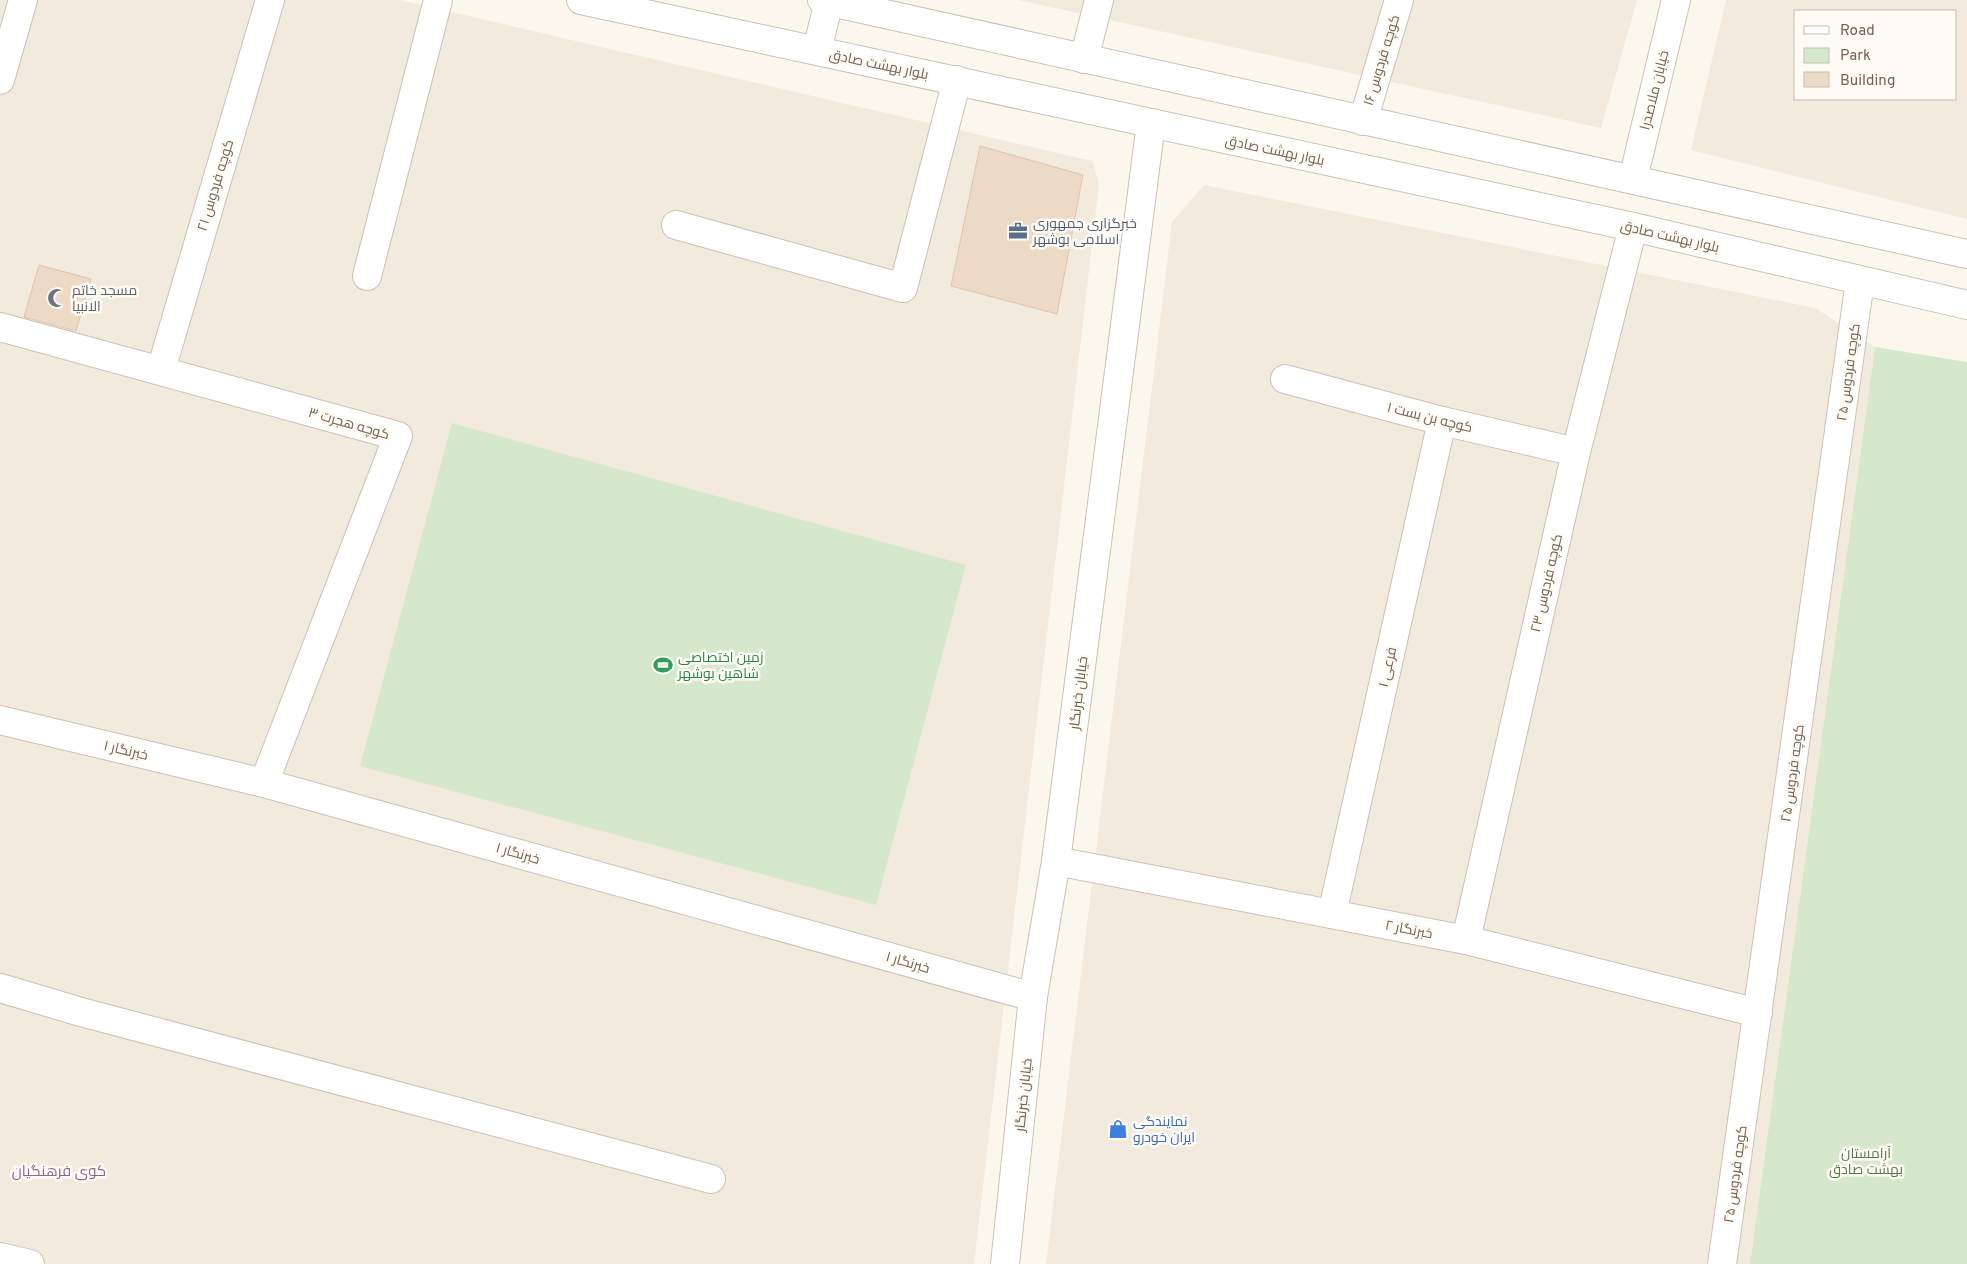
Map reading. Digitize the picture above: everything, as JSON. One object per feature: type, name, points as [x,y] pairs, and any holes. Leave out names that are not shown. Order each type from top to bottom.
[{"type":"street","points":[[0,80],[23,0]]},
{"type":"street","name":"کوچه فردوس ۲۱","points":[[161,370],[270,0]]},
{"type":"street","points":[[367,276],[438,0]]},
{"type":"street","name":"بلوار بهشت صادق","points":[[581,0],[1633,228],[1967,305]]},
{"type":"street","points":[[1084,59],[1099,0]]},
{"type":"street","name":"کوچه فردوس ۱۶","points":[[1363,121],[1399,0]]},
{"type":"street","name":"خیابان ملاصدرا","points":[[1633,179],[1676,0]]},
{"type":"street","points":[[816,50],[826,1],[1967,254]]},
{"type":"street","points":[[676,225],[903,288],[957,80]]},
{"type":"street","name":"خیابان خبرنگار","points":[[1005,1264],[1033,997],[1056,861],[1150,123]]},
{"type":"street","name":"کوچه فردوس ۲۳","points":[[1466,940],[1576,452],[1633,228]]},
{"type":"street","name":"کوچه فردوس ۲۵","points":[[1722,1264],[1860,281]]},
{"type":"street","name":"کوچه هجرت ۳","points":[[0,327],[398,436],[264,783]]},
{"type":"street","name":"کوچه بن بست ۱","points":[[1285,380],[1442,421],[1576,452]]},
{"type":"street","name":"فرعی ۱","points":[[1332,914],[1442,421]]},
{"type":"street","name":"خبرنگار ۱","points":[[0,720],[264,783],[1033,997]]},
{"type":"street","name":"خبرنگار ۲","points":[[1056,861],[1466,940],[1758,1013]]},
{"type":"street","points":[[0,988],[81,1012],[712,1179]]},
{"type":"street","points":[[0,1257],[30,1264]]},
{"type":"shaded area","points":[[0,0],[400,0],[1092,161],[1099,184],[974,1264],[0,1264]]},
{"type":"shaded area","points":[[1019,0],[1637,0],[1601,128]]},
{"type":"shaded area","points":[[1726,0],[1967,0],[1967,219],[1691,150]]},
{"type":"shaded area","points":[[1204,185],[1815,308],[1875,347],[1750,1264],[1046,1264],[1172,222]]},
{"type":"green space","name":"آرامستان بهشت صادق","points":[[1875,347],[1967,362],[1967,1264],[1750,1264]]},
{"type":"green space","name":"زمین اختصاصی شاهین بوشهر","points":[[452,423],[966,565],[876,905],[360,766]]},
{"type":"building","name":"خبرگزاری جمهوری اسلامی بوشهر","points":[[980,146],[1083,175],[1057,314],[951,286]]},
{"type":"building","name":"مسجد خاتم الانبیا","points":[[39,265],[91,279],[76,331],[24,317]]},
{"type":"place","name":"خبرگزاری جمهوری اسلامی بوشهر","points":[[1018,231]]},
{"type":"place","name":"مسجد خاتم الانبیا","points":[[57,298]]},
{"type":"place","name":"زمین اختصاصی شاهین بوشهر","points":[[663,665]]},
{"type":"place","name":"نمایندگی ایران خودرو","points":[[1118,1129]]},
{"type":"district","name":"کوی فرهنگیان","points":[[59,1171]]}]
